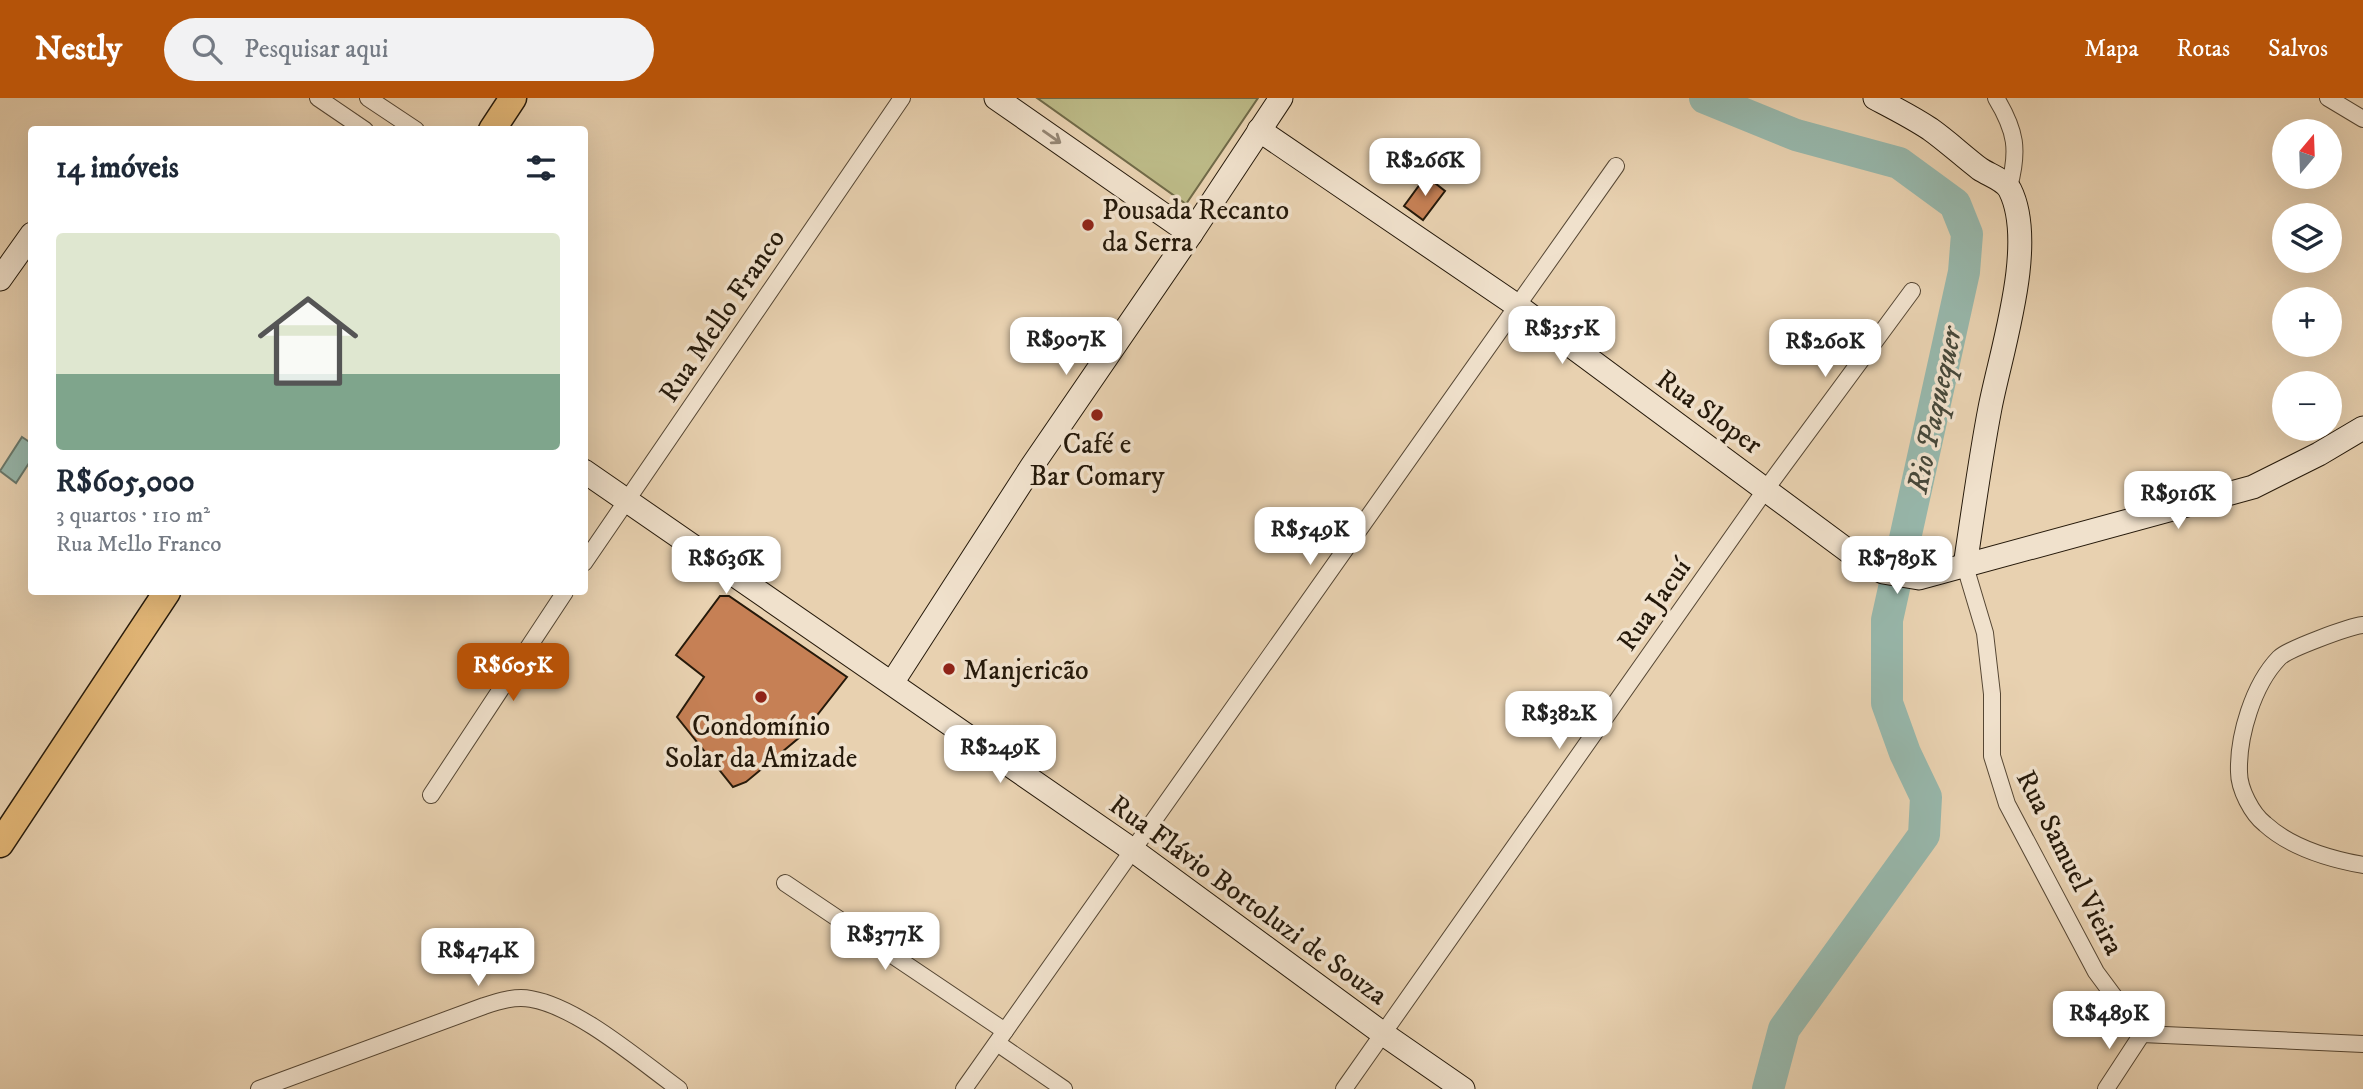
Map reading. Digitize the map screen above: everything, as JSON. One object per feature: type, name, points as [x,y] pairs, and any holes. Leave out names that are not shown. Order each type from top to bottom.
[{"type":"main road","points":[[495,126],[513,98]]},
{"type":"main road","points":[[0,844],[165,595]]},
{"type":"street","points":[[318,98],[359,126]]},
{"type":"street","points":[[368,98],[410,126]]},
{"type":"street","name":"Rua Mello Franco","points":[[588,557],[902,98]]},
{"type":"street","points":[[996,98],[1191,234]]},
{"type":"street","points":[[892,683],[1032,466],[1281,98]]},
{"type":"street","points":[[1875,98],[1931,130],[1980,169],[2009,187]]},
{"type":"street","points":[[1965,566],[1990,408],[2009,323],[2019,243],[2017,210],[2009,187],[2016,162],[2015,145],[2011,128],[1996,98]]},
{"type":"street","points":[[2328,98],[2363,118]]},
{"type":"street","name":"Rua Sloper","points":[[1259,130],[1516,305],[1859,559],[1882,572],[1919,578],[2253,487],[2319,454],[2363,428]]},
{"type":"street","points":[[964,1089],[1616,166]]},
{"type":"street","points":[[0,278],[28,240]]},
{"type":"street","name":"Rua Jacuí","points":[[1344,1089],[1766,489],[1912,291]]},
{"type":"street","name":"Rua Flávio Bortoluzi de Souza","points":[[588,474],[1134,851],[1382,1033],[1463,1089]]},
{"type":"street","name":"Rua Samuel Vieira","points":[[1965,566],[1985,633],[1992,694],[1992,756],[2007,804],[2096,972],[2142,1034]]},
{"type":"street","points":[[431,795],[563,595]]},
{"type":"street","points":[[2363,625],[2281,656],[2263,678],[2243,728],[2238,775],[2247,800],[2264,824],[2313,852],[2340,861],[2363,864]]},
{"type":"street","points":[[785,883],[1001,1037],[1064,1089]]},
{"type":"street","points":[[259,1089],[484,1006],[512,998],[530,998],[552,1004],[576,1016],[678,1089]]},
{"type":"street","points":[[2106,1089],[2142,1034],[2363,1044]]},
{"type":"shaded area","points":[[1037,98],[1258,98],[1186,204]]},
{"type":"shaded area","points":[[22,437],[28,441],[28,465],[16,483],[0,471]]},
{"type":"building","points":[[1426,176],[1445,191],[1423,220],[1404,206]]},
{"type":"building","name":"Condomínio Solar da Amizade","points":[[720,596],[729,596],[847,677],[800,737],[746,782],[733,787],[677,717],[704,677],[676,655]]},
{"type":"waterway","name":"Rio Paquequer","points":[[1705,98],[1796,135],[1899,163],[1955,204],[1967,234],[1964,272],[1887,620],[1887,703],[1905,753],[1926,797],[1924,835],[1784,1029],[1768,1089]]},
{"type":"place","name":"Pousada Recanto da Serra","points":[[1088,225]]},
{"type":"place","name":"Café e Bar Comary","points":[[1097,415]]},
{"type":"place","name":"Manjericão","points":[[949,669]]},
{"type":"place","name":"Condomínio Solar da Amizade","points":[[761,697]]}]
